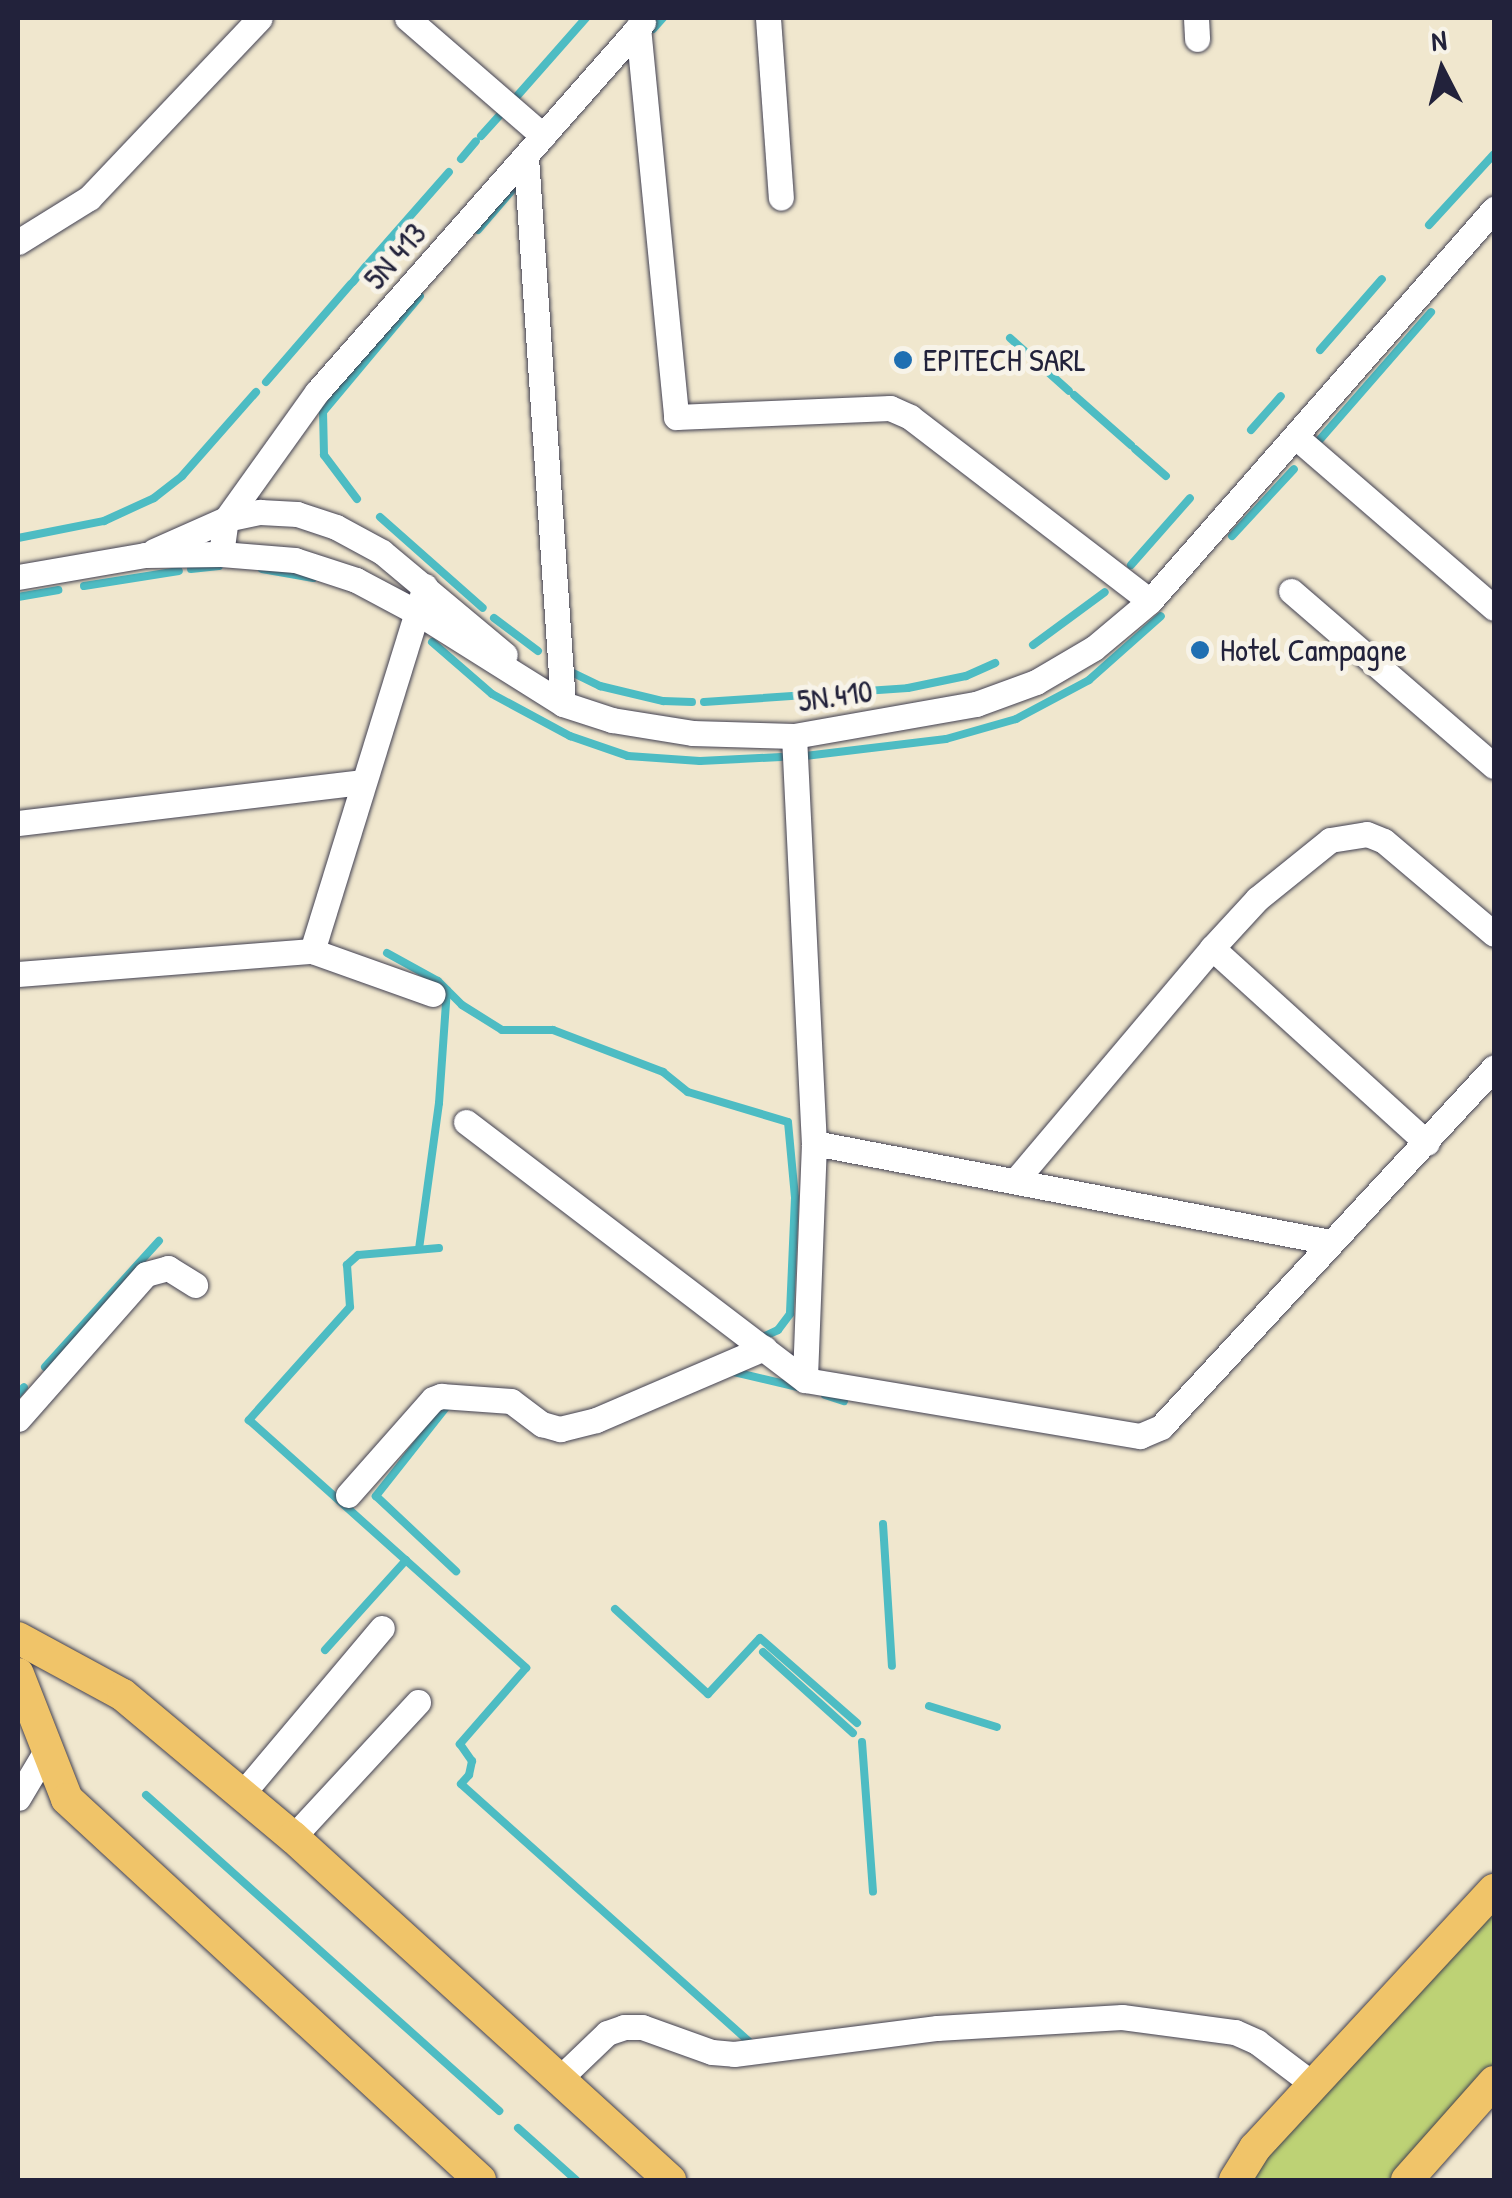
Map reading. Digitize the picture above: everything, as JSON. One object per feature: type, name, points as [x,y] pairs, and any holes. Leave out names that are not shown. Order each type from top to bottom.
[{"type":"main road","points":[[18,1638],[123,1695],[293,1837],[670,2180]]},
{"type":"main road","points":[[18,1674],[67,1799],[480,2180]]},
{"type":"main road","points":[[1236,2180],[1255,2148],[1494,1890]]},
{"type":"main road","points":[[1407,2180],[1494,2082]]},
{"type":"street","points":[[18,242],[89,198],[260,18]]},
{"type":"street","points":[[407,18],[543,136]]},
{"type":"street","points":[[768,18],[781,198]]},
{"type":"street","points":[[642,22],[676,417],[890,408],[910,417],[1150,600]]},
{"type":"street","name":"5N 413","points":[[221,554],[226,519],[318,392],[642,22]]},
{"type":"street","points":[[526,157],[552,697]]},
{"type":"street","name":"5N.410","points":[[18,577],[145,555],[221,554],[295,560],[327,568],[418,613],[552,697],[612,720],[692,733],[794,736],[976,704],[1036,682],[1094,648],[1150,600],[1298,438],[1494,209]]},
{"type":"street","points":[[1298,438],[1494,608]]},
{"type":"street","points":[[145,555],[226,519],[260,512],[297,514],[323,523],[382,552],[466,618],[552,697]]},
{"type":"street","points":[[312,952],[425,586]]},
{"type":"street","points":[[1291,591],[1494,766]]},
{"type":"street","points":[[794,736],[814,1142],[805,1380]]},
{"type":"street","points":[[18,823],[362,782]]},
{"type":"street","points":[[1016,1180],[1212,948],[1258,899],[1330,840],[1348,834],[1367,834],[1384,841],[1494,934]]},
{"type":"street","points":[[1212,948],[1427,1143]]},
{"type":"street","points":[[18,974],[312,952],[433,994]]},
{"type":"street","points":[[466,1122],[805,1380],[1140,1436],[1161,1428],[1494,1068]]},
{"type":"street","points":[[814,1142],[1330,1242]]},
{"type":"street","points":[[18,1418],[146,1274],[168,1268],[195,1285]]},
{"type":"street","points":[[348,1495],[440,1396],[511,1401],[542,1424],[560,1428],[596,1420],[764,1348]]},
{"type":"street","points":[[242,1794],[382,1628]]},
{"type":"street","points":[[293,1837],[418,1702]]},
{"type":"street","points":[[18,1798],[46,1751]]},
{"type":"street","points":[[557,2081],[607,2033],[624,2027],[642,2028],[712,2052],[734,2054],[937,2028],[1122,2017],[1236,2032],[1257,2042],[1314,2085]]},
{"type":"green space","points":[[1494,1892],[1494,2076],[1400,2180],[1243,2180]]},
{"type":"waterway","points":[[518,95],[586,18]]},
{"type":"waterway","points":[[653,29],[663,18]]},
{"type":"waterway","points":[[481,136],[502,113]]},
{"type":"waterway","points":[[461,159],[476,141]]},
{"type":"waterway","points":[[1429,225],[1494,154]]},
{"type":"waterway","points":[[369,263],[449,172]]},
{"type":"waterway","points":[[478,230],[519,182]]},
{"type":"waterway","points":[[353,282],[366,266]]},
{"type":"waterway","points":[[1320,350],[1382,279]]},
{"type":"waterway","points":[[266,382],[351,284]]},
{"type":"waterway","points":[[357,499],[324,455],[323,412],[420,296]]},
{"type":"waterway","points":[[1316,444],[1431,312]]},
{"type":"waterway","points":[[1010,338],[1069,391]]},
{"type":"waterway","points":[[18,538],[104,521],[154,498],[182,476],[256,392]]},
{"type":"waterway","points":[[1074,395],[1131,445]]},
{"type":"waterway","points":[[1251,430],[1281,396]]},
{"type":"waterway","points":[[1135,449],[1166,476]]},
{"type":"waterway","points":[[1232,536],[1294,469]]},
{"type":"waterway","points":[[1131,565],[1190,498]]},
{"type":"waterway","points":[[380,517],[483,608]]},
{"type":"waterway","points":[[191,569],[219,566]]},
{"type":"waterway","points":[[262,569],[313,578]]},
{"type":"waterway","points":[[84,586],[179,571]]},
{"type":"waterway","points":[[18,597],[58,590]]},
{"type":"waterway","points":[[1033,645],[1105,592]]},
{"type":"waterway","points":[[805,756],[946,739],[1016,719],[1089,680],[1161,616]]},
{"type":"waterway","points":[[494,618],[538,651]]},
{"type":"waterway","points":[[432,642],[492,694],[570,736],[628,756],[700,761],[781,757]]},
{"type":"waterway","points":[[704,702],[908,688],[966,676],[995,663]]},
{"type":"waterway","points":[[567,670],[600,686],[663,701],[692,702]]},
{"type":"waterway","points":[[387,953],[438,981],[462,1005],[502,1030],[553,1030],[663,1072],[688,1092],[788,1122],[795,1198],[790,1314],[778,1330],[759,1339]]},
{"type":"waterway","points":[[419,1249],[439,1103],[447,990]]},
{"type":"waterway","points":[[45,1367],[159,1241]]},
{"type":"waterway","points":[[439,1248],[358,1255],[347,1265],[350,1307],[249,1420],[526,1668],[460,1744],[472,1761],[469,1775],[461,1784],[752,2044]]},
{"type":"waterway","points":[[734,1372],[802,1388]]},
{"type":"waterway","points":[[18,1394],[24,1387]]},
{"type":"waterway","points":[[825,1395],[844,1401]]},
{"type":"waterway","points":[[452,1406],[447,1406],[376,1496],[456,1571]]},
{"type":"waterway","points":[[883,1524],[892,1666]]},
{"type":"waterway","points":[[325,1650],[406,1560]]},
{"type":"waterway","points":[[615,1609],[708,1694],[760,1638],[857,1723]]},
{"type":"waterway","points":[[763,1652],[853,1733]]},
{"type":"waterway","points":[[929,1706],[997,1727]]},
{"type":"waterway","points":[[862,1742],[873,1892]]},
{"type":"waterway","points":[[146,1795],[499,2111]]},
{"type":"waterway","points":[[518,2128],[576,2180]]},
{"type":"place","name":"EPITECH SARL","points":[[903,360]]},
{"type":"place","name":"Hotel Campagne","points":[[1200,650]]}]
